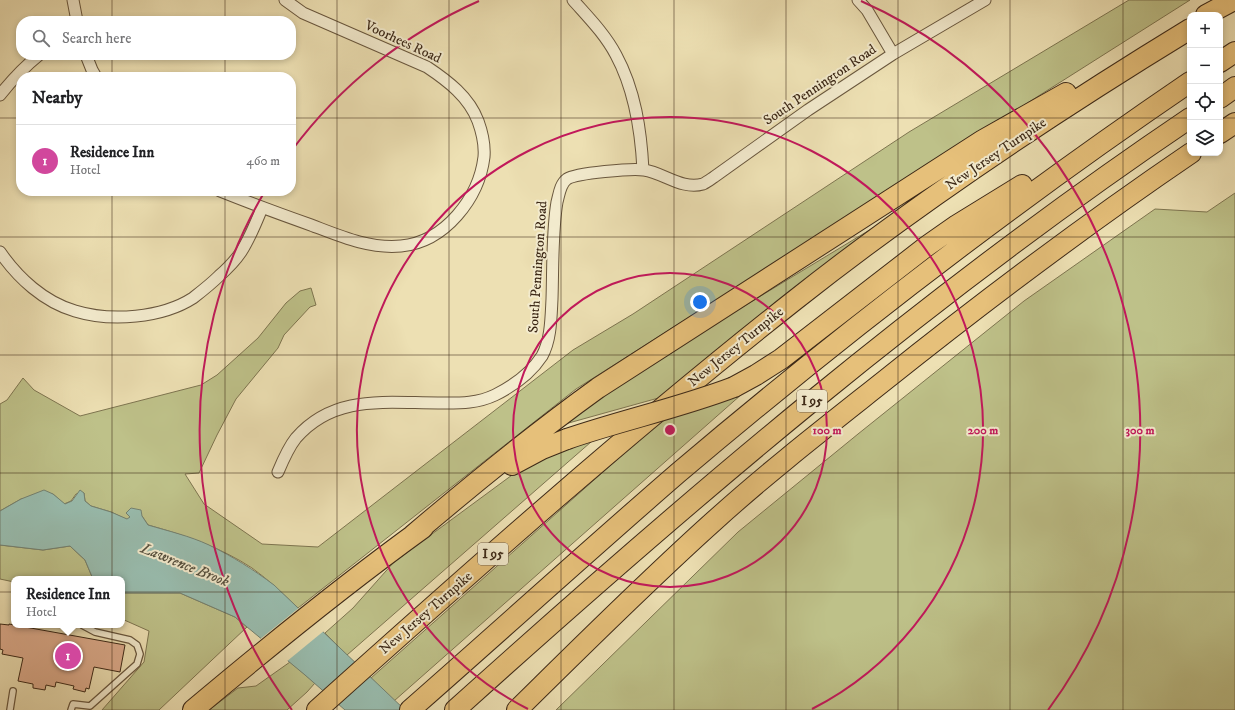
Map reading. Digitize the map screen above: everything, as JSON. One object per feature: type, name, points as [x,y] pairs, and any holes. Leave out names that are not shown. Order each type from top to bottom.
[{"type":"highway","points":[[1212,12],[1234,1]]},
{"type":"highway","points":[[1218,12],[1234,1]]},
{"type":"highway","points":[[413,535],[470,486],[561,414],[598,388],[983,140],[1187,26]]},
{"type":"highway","name":"New Jersey Turnpike","points":[[317,710],[635,430],[797,298],[874,240],[950,186],[1111,78],[1187,31]]},
{"type":"highway","points":[[1223,60],[1235,52]]},
{"type":"highway","name":"I 95","points":[[410,710],[678,473],[838,342],[988,225],[1068,166],[1187,84]]},
{"type":"highway","points":[[1223,96],[1235,87]]},
{"type":"highway","points":[[193,710],[245,666],[339,592],[413,535],[494,476],[542,449],[567,439],[709,397],[734,388],[781,359],[895,269],[951,229],[1143,114]]},
{"type":"highway","name":"I 95","points":[[455,710],[697,496],[857,365],[1007,249],[1187,120]]},
{"type":"highway","points":[[1223,131],[1235,122]]},
{"type":"highway","name":"I 95","points":[[517,710],[715,520],[794,453],[941,336],[1012,282],[1102,215],[1187,156]]},
{"type":"highway","points":[[473,710],[495,689],[519,652]]},
{"type":"highway","points":[[526,710],[566,662]]},
{"type":"street","points":[[73,0],[76,16]]},
{"type":"street","name":"Voorhees Road","points":[[232,196],[360,243],[378,246],[402,246],[419,242],[438,232],[455,218],[467,203],[477,185],[484,156],[483,140],[477,120],[468,103],[455,88],[427,67],[302,13],[285,0]]},
{"type":"street","points":[[573,0],[598,29],[616,55],[628,83],[636,109],[641,139],[643,170]]},
{"type":"street","points":[[858,0],[867,10],[893,54]]},
{"type":"street","name":"South Pennington Road","points":[[278,472],[286,453],[296,439],[310,424],[342,407],[364,403],[472,403],[493,396],[508,388],[533,368],[542,355],[548,340],[551,319],[556,212],[561,187],[567,180],[574,176],[596,173],[643,170],[659,174],[676,182],[690,185],[703,184],[714,178],[808,110],[893,54],[985,0]]},
{"type":"street","points":[[19,72],[33,60]]},
{"type":"street","points":[[88,60],[93,72]]},
{"type":"street","points":[[0,95],[16,76]]},
{"type":"street","points":[[0,252],[7,263],[28,285],[50,300],[75,311],[97,316],[124,317],[148,314],[174,307],[192,298],[226,270],[241,253],[253,232],[262,208]]},
{"type":"lane","points":[[71,710],[73,704],[90,706],[137,664],[140,654],[137,645],[130,640],[95,632],[88,628]]},
{"type":"lane","points":[[10,710],[13,691]]},
{"type":"green space","points":[[1129,0],[1190,0],[576,389],[298,608],[264,577],[252,568],[227,554],[202,542],[148,525],[142,516],[130,517],[128,520],[111,512],[91,506],[85,501],[84,493],[76,494],[71,501],[64,504],[53,494],[21,499],[0,511],[0,404],[7,400],[23,378],[34,390],[80,416],[201,385],[217,375],[258,338],[286,303],[300,291],[311,288],[316,305],[310,307],[284,335],[278,348],[236,399],[199,473],[185,474],[204,504],[262,544],[318,547],[573,350],[633,314],[909,132]]},
{"type":"green space","points":[[1235,193],[1235,710],[556,710],[738,532],[1024,301],[1155,209],[1207,212]]},
{"type":"green space","points":[[886,220],[662,397],[565,424],[627,377]]},
{"type":"green space","points":[[742,394],[394,701],[371,678],[665,417]]},
{"type":"green space","points":[[599,435],[347,655],[325,633],[353,608],[394,562],[527,464]]},
{"type":"green space","points":[[0,545],[43,550],[70,546],[85,560],[92,576],[11,576],[11,581],[0,579]]},
{"type":"green space","points":[[125,593],[180,593],[235,617],[247,627],[159,710],[102,710],[144,662],[149,631],[125,620]]},
{"type":"green space","points":[[290,662],[315,683],[287,710],[209,710],[238,688],[256,686]]},
{"type":"water","name":"Lawrence Brook","points":[[44,490],[53,494],[65,504],[72,501],[80,490],[84,493],[85,501],[91,506],[127,519],[130,517],[126,513],[131,508],[141,510],[142,516],[148,525],[179,534],[218,549],[274,585],[405,710],[345,710],[235,617],[180,593],[125,593],[125,576],[92,576],[85,560],[70,546],[43,550],[0,545],[0,511],[21,499]]},
{"type":"pier","points":[[300,607],[325,630],[286,662],[259,640]]},
{"type":"building","points":[[0,624],[11,624],[11,628],[31,628],[125,645],[120,672],[94,667],[89,689],[86,688],[85,692],[73,689],[74,686],[56,682],[55,687],[46,685],[45,690],[33,688],[33,684],[18,681],[23,658],[2,654],[3,650],[0,649]]},
{"type":"place","name":"Residence Inn","points":[[68,656]]}]
